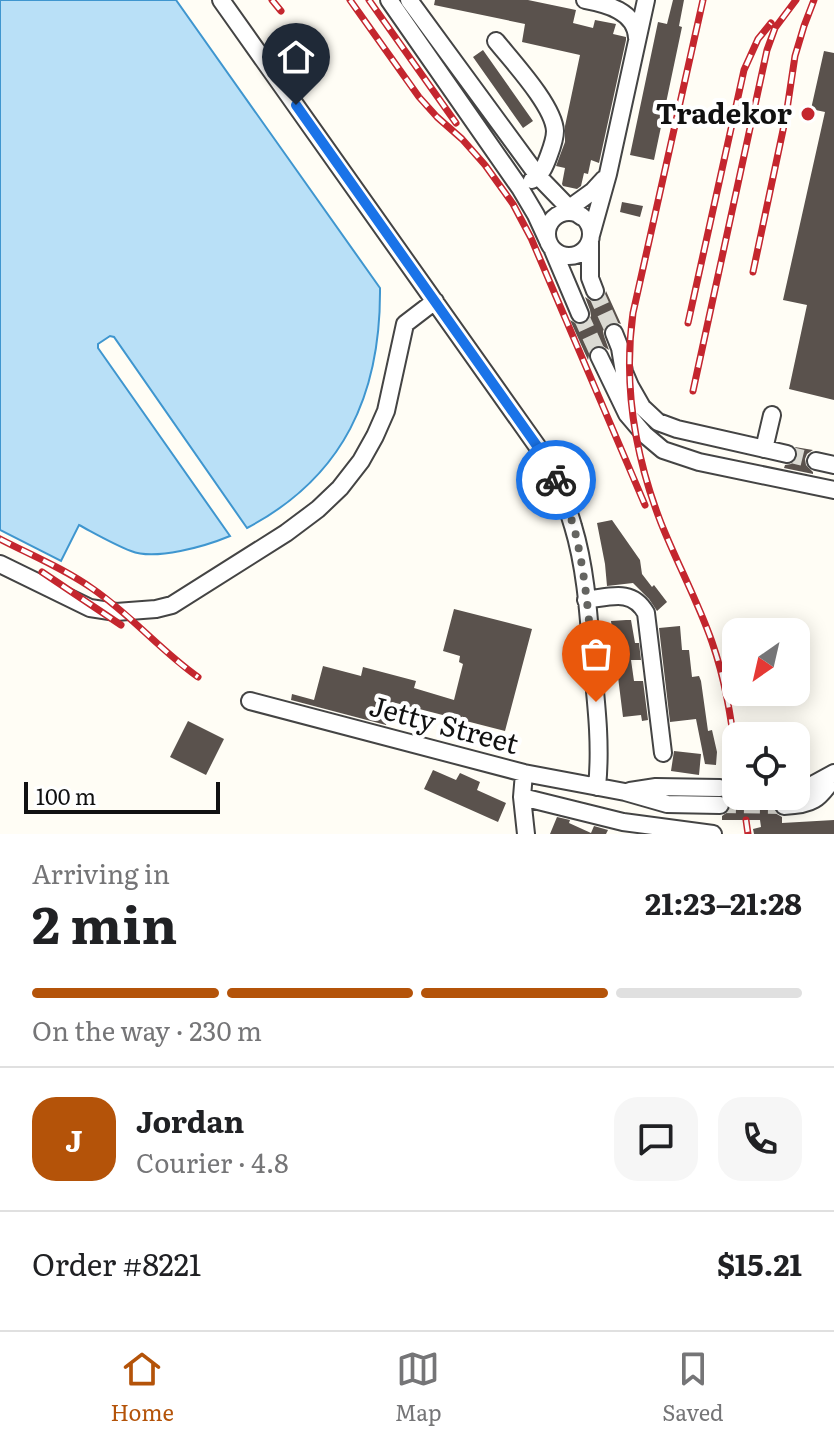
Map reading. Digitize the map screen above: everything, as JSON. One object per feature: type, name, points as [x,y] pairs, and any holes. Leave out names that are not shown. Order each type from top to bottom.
[{"type":"lane","points":[[221,0],[542,453],[553,475],[573,523],[586,600],[598,728],[597,787]]},
{"type":"lane","points":[[389,0],[520,188],[536,215],[580,314]]},
{"type":"lane","points":[[409,0],[538,176],[569,214],[587,222],[590,278],[595,291]]},
{"type":"lane","points":[[585,0],[608,5],[621,12],[635,26],[637,38]]},
{"type":"lane","points":[[608,174],[569,214],[548,229],[550,245],[559,254],[574,256],[586,248],[590,238],[608,174],[646,0]]},
{"type":"lane","points":[[496,41],[546,105],[553,121],[554,141],[544,167],[538,176],[520,188]]},
{"type":"lane","points":[[0,564],[90,608],[116,612],[172,605],[286,533],[340,488],[361,461],[386,411],[405,324],[435,301]]},
{"type":"lane","points":[[614,333],[626,379],[642,407],[663,425],[787,454]]},
{"type":"lane","points":[[599,356],[627,414],[663,450],[699,462],[834,490]]},
{"type":"lane","points":[[764,449],[772,415]]},
{"type":"lane","points":[[816,461],[834,465]]},
{"type":"lane","points":[[586,600],[628,597],[638,602],[646,613],[663,753]]},
{"type":"lane","name":"Jetty Street","points":[[250,701],[524,773],[625,792],[656,787],[680,796]]},
{"type":"lane","points":[[524,773],[526,834]]},
{"type":"lane","points":[[810,785],[834,775]]},
{"type":"lane","points":[[810,803],[825,790],[834,775]]},
{"type":"lane","points":[[680,796],[720,788]]},
{"type":"lane","points":[[680,796],[720,805]]},
{"type":"lane","points":[[523,802],[624,828],[713,834]]},
{"type":"lane","points":[[523,802],[534,834]]},
{"type":"water","points":[[0,0],[176,0],[380,288],[379,327],[373,363],[364,397],[350,429],[332,458],[309,484],[281,507],[247,528],[114,337],[110,336],[98,344],[230,536],[180,551],[141,554],[79,525],[61,561],[0,530]]},
{"type":"building","points":[[435,0],[528,0],[576,10],[573,23],[593,28],[595,20],[616,24],[613,34],[626,37],[626,40],[599,163],[591,160],[581,186],[577,189],[563,186],[565,168],[556,166],[565,142],[565,126],[580,55],[522,42],[525,24],[434,5]]},
{"type":"building","points":[[673,0],[684,0],[679,26],[682,27],[654,160],[630,155],[658,22],[667,24]]},
{"type":"building","points":[[483,50],[533,121],[523,128],[473,57]]},
{"type":"building","points":[[824,51],[834,53],[834,400],[789,389],[807,305],[783,300],[825,112],[811,109]]},
{"type":"building","points":[[622,202],[643,206],[640,217],[620,212]]},
{"type":"building","points":[[606,291],[621,324],[615,322],[606,326],[603,331],[609,350],[601,345],[595,346],[588,360],[570,320],[579,325],[588,321],[591,316],[585,297],[593,302],[598,301]]},
{"type":"building","points":[[795,447],[813,450],[805,459],[813,474],[784,468],[797,457]]},
{"type":"building","points":[[612,520],[640,560],[642,574],[667,602],[657,611],[633,583],[607,586],[597,523]]},
{"type":"building","points":[[454,609],[532,629],[505,731],[392,702],[386,725],[291,700],[292,694],[314,700],[323,666],[361,676],[363,667],[416,681],[414,688],[454,700],[463,664],[459,662],[460,656],[443,651]]},
{"type":"building","points":[[631,620],[641,660],[631,660],[634,681],[643,681],[648,720],[642,721],[641,715],[623,717],[611,621]]},
{"type":"building","points":[[680,626],[682,650],[689,650],[692,677],[699,676],[701,681],[708,731],[712,730],[717,752],[716,765],[705,764],[696,719],[670,722],[659,628]]},
{"type":"building","points":[[188,721],[224,739],[206,775],[170,757]]},
{"type":"building","points":[[674,751],[701,754],[699,775],[671,771]]},
{"type":"building","points":[[433,770],[456,780],[460,773],[480,782],[477,790],[506,803],[498,822],[424,789]]},
{"type":"building","points":[[774,810],[782,817],[782,823],[834,820],[834,834],[754,834],[753,829],[761,827],[760,820],[722,820],[722,816],[729,811]]},
{"type":"building","points":[[557,817],[570,820],[569,823],[591,833],[594,826],[608,830],[606,834],[550,834]]},
{"type":"tunnel","points":[[595,291],[614,333]]},
{"type":"tunnel","points":[[580,314],[599,356]]},
{"type":"tunnel","points":[[787,454],[816,461]]},
{"type":"railway","points":[[272,0],[281,11]]},
{"type":"railway","points":[[350,0],[419,97],[485,165],[513,204],[531,238],[645,505]]},
{"type":"railway","points":[[369,0],[456,123]]},
{"type":"railway","points":[[703,0],[633,313],[630,367],[634,420],[644,472],[667,538],[717,656],[731,722]]},
{"type":"railway","points":[[693,391],[767,50],[775,28],[796,0]]},
{"type":"railway","points":[[753,272],[786,116],[795,56],[814,0]]},
{"type":"railway","points":[[688,323],[744,70],[758,39],[771,23]]},
{"type":"railway","points":[[0,539],[93,589],[198,677]]},
{"type":"railway","points":[[42,572],[121,625]]},
{"type":"railway","points":[[746,820],[748,834]]},
{"type":"way so far","points":[[556,480],[578,545],[596,702]]},
{"type":"place","name":"Tradekor","points":[[808,114]]},
{"type":"route","points":[[296,105],[542,453],[556,480]]}]
